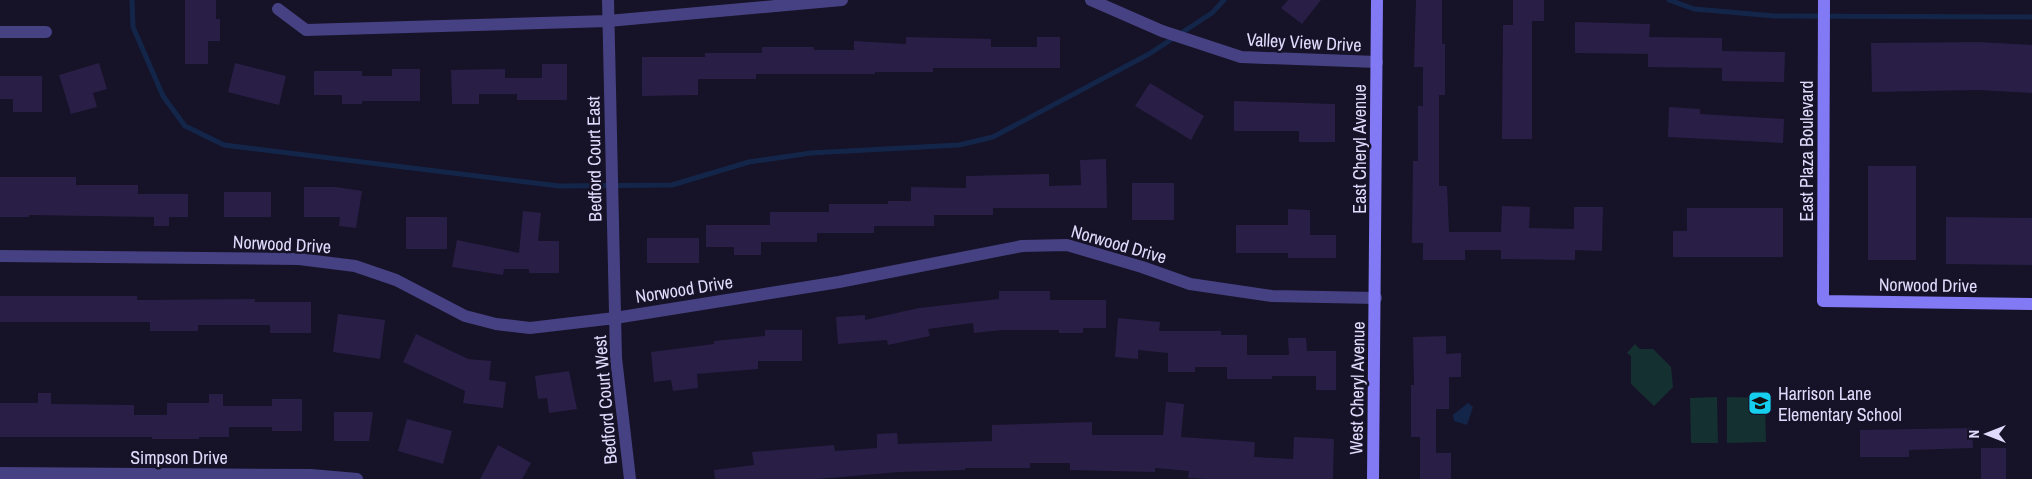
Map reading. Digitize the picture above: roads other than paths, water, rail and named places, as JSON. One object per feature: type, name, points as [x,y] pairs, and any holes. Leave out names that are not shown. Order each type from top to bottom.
[{"type":"street","name":"Bedford Court East","points":[[608,0],[615,318]]},
{"type":"street","points":[[278,9],[306,30],[608,21],[842,0]]},
{"type":"street","name":"Valley View Drive","points":[[1091,0],[1162,31],[1241,57],[1377,62]]},
{"type":"street","name":"East Cheryl Avenue","points":[[1376,298],[1377,0]]},
{"type":"street","name":"East Plaza Boulevard","points":[[1823,301],[1824,2]]},
{"type":"street","points":[[0,32],[46,32]]},
{"type":"street","name":"Norwood Drive","points":[[0,256],[299,259],[355,266],[396,280],[465,316],[496,324],[530,328],[615,318],[840,282],[1022,246],[1067,245],[1142,267],[1190,284],[1272,296],[1376,298]]},
{"type":"street","name":"West Cheryl Avenue","points":[[1373,479],[1376,298]]},
{"type":"street","name":"Norwood Drive","points":[[1823,301],[2032,304]]},
{"type":"street","name":"Bedford Court West","points":[[615,318],[616,358],[630,479]]},
{"type":"street","name":"Simpson Drive","points":[[0,473],[311,475],[357,479]]},
{"type":"water","points":[[1468,403],[1473,407],[1467,425],[1454,421],[1453,415]]},
{"type":"waterway","points":[[132,0],[133,27],[163,96],[185,126],[224,145],[559,186],[672,185],[749,162],[811,153],[959,145],[993,137],[1149,54],[1212,13],[1224,0]]},
{"type":"waterway","points":[[1669,0],[1694,9],[1775,16],[2032,17]]},
{"type":"place","name":"Harrison Lane Elementary School","points":[[1760,403]]}]
